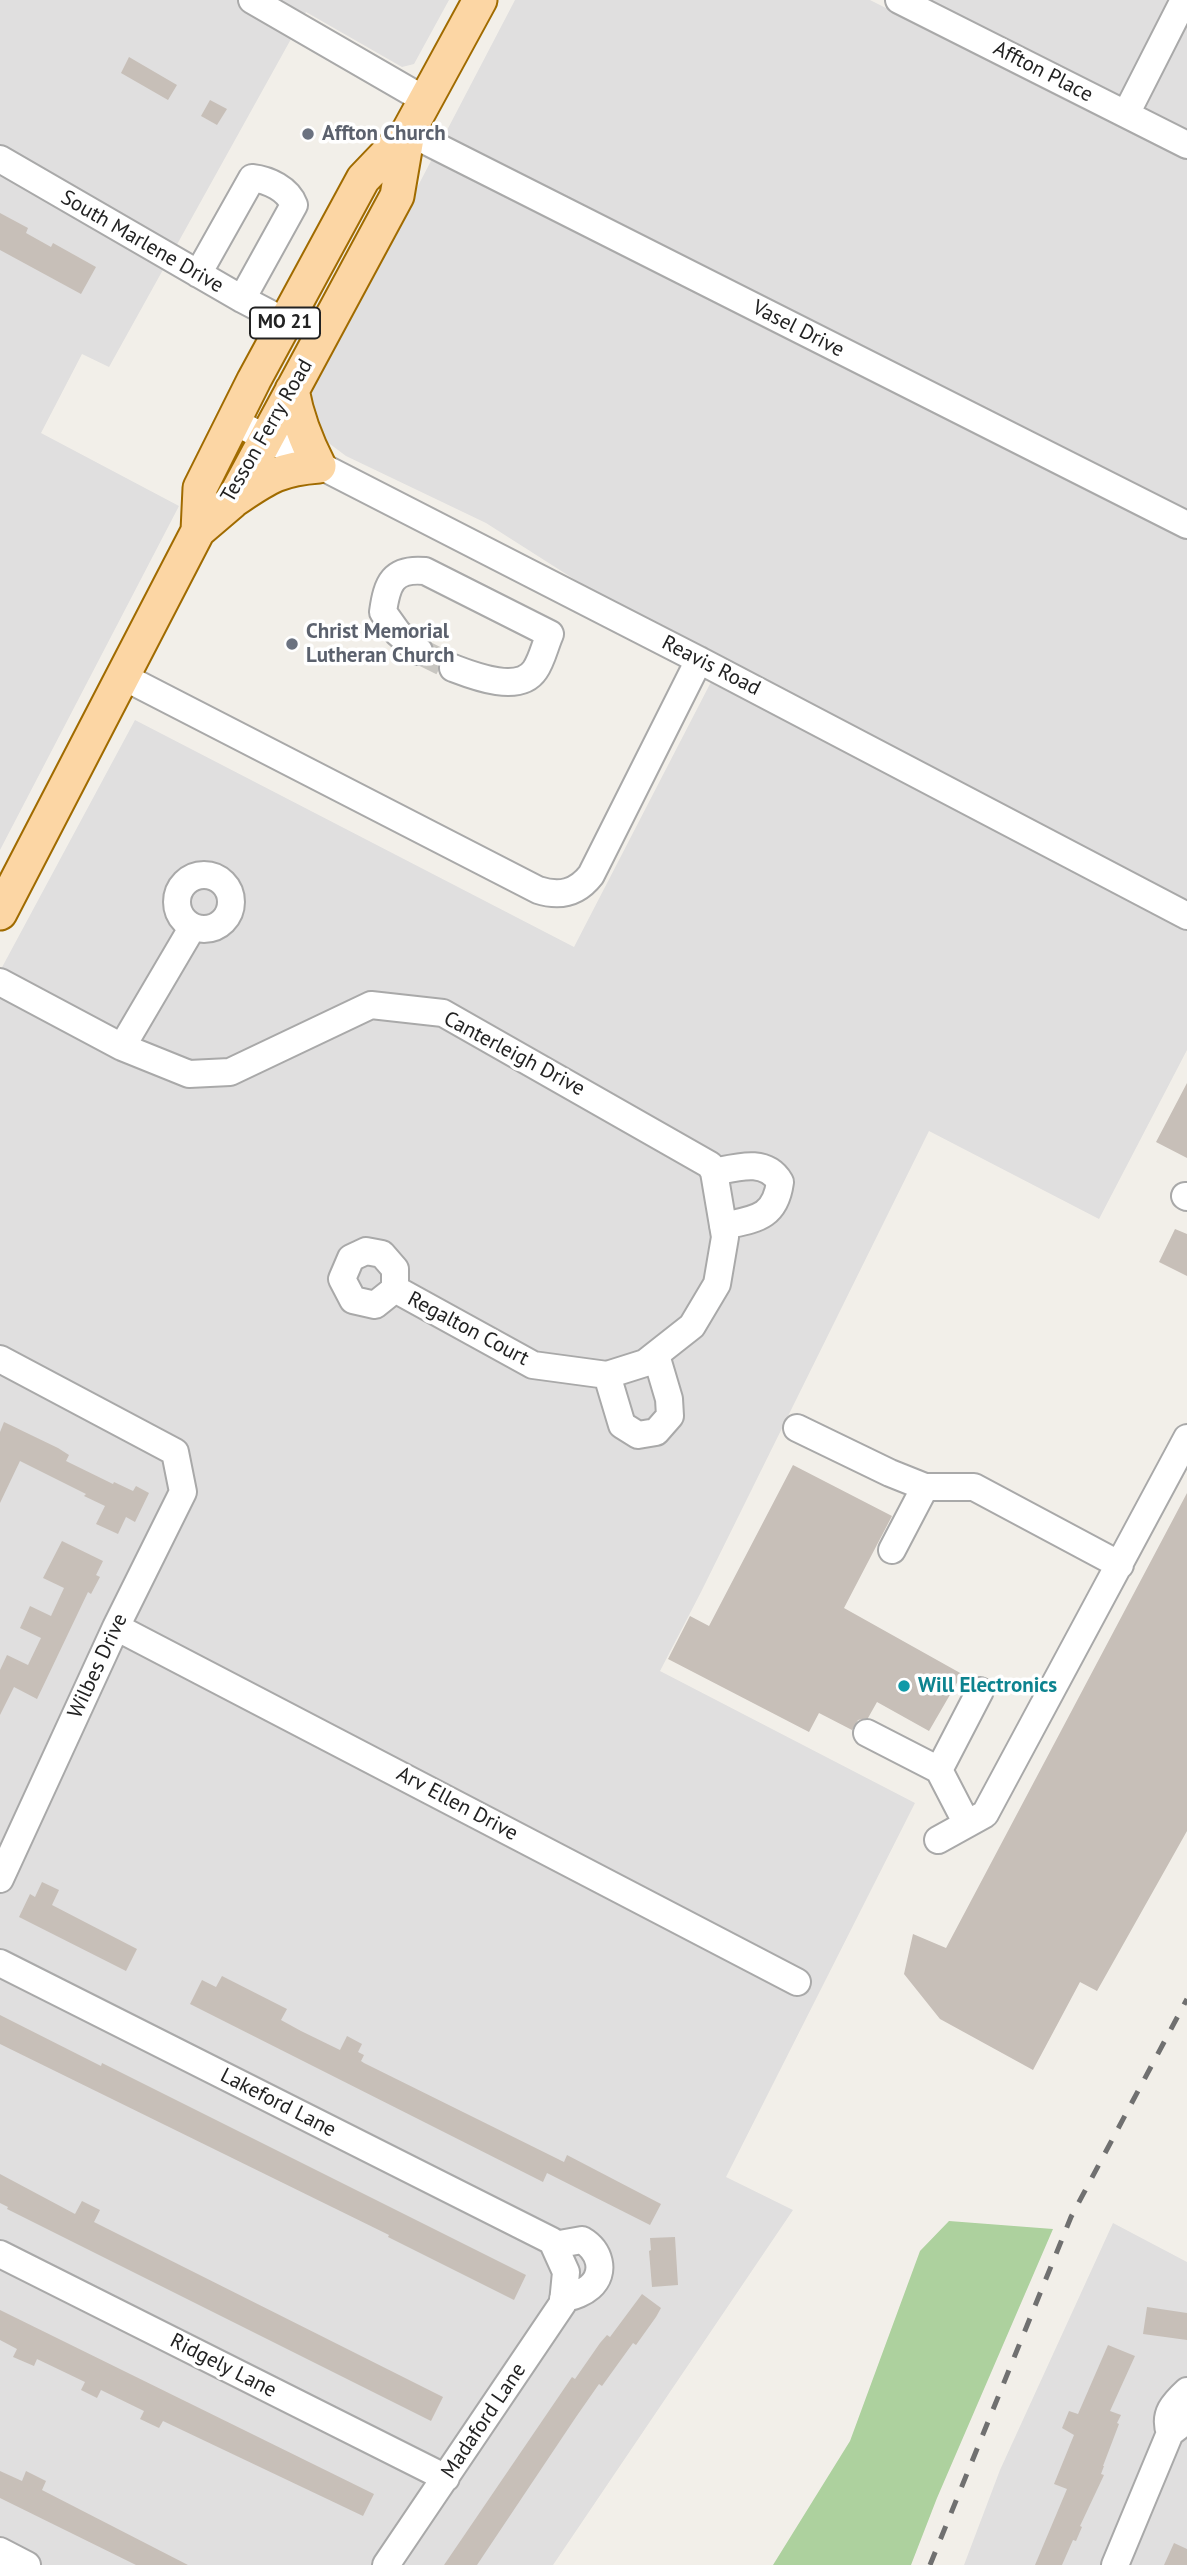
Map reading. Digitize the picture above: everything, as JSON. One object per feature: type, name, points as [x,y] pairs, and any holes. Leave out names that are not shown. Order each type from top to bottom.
[{"type":"main road","name":"Tesson Ferry Road","points":[[198,531],[200,488],[233,421],[363,179],[408,132],[480,0]]},
{"type":"main road","name":"Tesson Ferry Road","points":[[0,913],[198,531],[232,502],[397,196],[408,132]]},
{"type":"main road","points":[[232,502],[268,477],[292,468],[319,466],[305,438],[292,390]]},
{"type":"street","points":[[252,0],[425,100]]},
{"type":"street","name":"Affton Place","points":[[899,0],[1187,145]]},
{"type":"street","points":[[1126,114],[1184,0]]},
{"type":"street","name":"Vasel Drive","points":[[408,132],[1187,525]]},
{"type":"street","name":"South Marlene Drive","points":[[0,159],[286,322]]},
{"type":"street","points":[[198,274],[252,178],[266,180],[291,196],[294,205],[242,299]]},
{"type":"street","name":"Reavis Road","points":[[233,421],[569,592],[1187,916]]},
{"type":"street","points":[[419,651],[398,633],[383,612],[386,593],[393,578],[409,569],[425,570],[550,634]]},
{"type":"street","points":[[453,668],[504,681],[523,680],[535,670],[569,592]]},
{"type":"street","points":[[122,676],[538,890],[562,894],[574,890],[591,875],[699,660]]},
{"type":"street","points":[[122,1047],[192,928]]},
{"type":"street","name":"Canterleigh Drive","points":[[0,982],[122,1047],[189,1074],[230,1072],[371,1005],[443,1013],[712,1168]]},
{"type":"street","points":[[712,1168],[759,1166],[774,1172],[780,1182],[776,1201],[762,1218],[723,1226]]},
{"type":"street","name":"Regalton Court","points":[[395,1289],[533,1365],[607,1375],[645,1363],[692,1326],[717,1284],[725,1237],[712,1168]]},
{"type":"street","points":[[607,1375],[622,1425],[638,1435],[656,1432],[670,1416],[669,1399],[656,1355]]},
{"type":"street","name":"Wilbes Drive","points":[[0,1359],[175,1452],[183,1492],[116,1627],[0,1879]]},
{"type":"street","points":[[797,1428],[925,1487],[974,1487],[1120,1565]]},
{"type":"street","points":[[938,1840],[985,1814],[1187,1439]]},
{"type":"street","points":[[892,1550],[925,1487]]},
{"type":"street","name":"Arv Ellen Drive","points":[[116,1627],[797,1982]]},
{"type":"street","points":[[939,1770],[980,1691]]},
{"type":"street","points":[[867,1733],[939,1770],[967,1824]]},
{"type":"street","name":"Lakeford Lane","points":[[0,1963],[552,2241],[554,2245]]},
{"type":"street","points":[[554,2245],[582,2240],[594,2247],[599,2260],[600,2273],[592,2286],[580,2294],[564,2299]]},
{"type":"street","name":"Madaford Lane","points":[[386,2565],[563,2304],[566,2272],[554,2245]]},
{"type":"street","name":"Ridgely Lane","points":[[0,2253],[446,2477]]},
{"type":"street","points":[[1115,2565],[1178,2426],[1166,2423],[1172,2406],[1187,2391]]},
{"type":"street","points":[[0,2551],[27,2565]]},
{"type":"shaded area","points":[[0,0],[449,0],[414,64],[402,67],[306,12],[109,367],[82,354],[41,433],[179,506],[0,850]]},
{"type":"shaded area","points":[[515,0],[870,0],[1187,160],[1187,903],[975,794],[577,581],[486,523],[346,456],[326,441],[312,423],[308,406],[314,385]]},
{"type":"shaded area","points":[[924,0],[1187,0],[1187,133]]},
{"type":"shaded area","points":[[711,682],[1187,929],[1187,1050],[1099,1219],[929,1131],[660,1671],[915,1803],[726,2177],[793,2210],[553,2565],[0,2565],[0,971],[135,720],[574,947]]},
{"type":"shaded area","points":[[1113,2223],[1187,2262],[1187,2565],[964,2565],[1000,2470]]},
{"type":"green space","points":[[949,2221],[1053,2229],[937,2498],[911,2565],[773,2565],[850,2441],[920,2251]]},
{"type":"building","points":[[129,57],[177,85],[168,100],[121,73]]},
{"type":"building","points":[[210,100],[227,109],[217,125],[201,116]]},
{"type":"building","points":[[0,213],[28,228],[26,233],[51,247],[53,243],[96,267],[81,294],[0,250]]},
{"type":"building","points":[[1187,1083],[1187,1158],[1156,1142]]},
{"type":"building","points":[[1175,1229],[1187,1234],[1187,1276],[1159,1262]]},
{"type":"building","points":[[4,1422],[58,1448],[69,1455],[66,1461],[113,1484],[114,1482],[133,1491],[136,1486],[149,1493],[135,1522],[126,1517],[118,1534],[96,1524],[105,1506],[20,1461],[0,1503],[0,1432]]},
{"type":"building","points":[[793,1465],[892,1516],[844,1608],[962,1674],[929,1731],[877,1702],[868,1718],[858,1720],[852,1730],[819,1713],[809,1732],[668,1659],[690,1616],[709,1626]]},
{"type":"building","points":[[1187,1493],[1187,1831],[1097,1991],[1080,1982],[1033,2070],[940,2019],[904,1974],[913,1934],[946,1948]]},
{"type":"building","points":[[62,1541],[103,1561],[96,1575],[100,1577],[91,1594],[88,1592],[37,1699],[14,1687],[0,1715],[0,1670],[7,1655],[28,1665],[41,1638],[20,1628],[30,1606],[51,1616],[64,1588],[43,1578]]},
{"type":"building","points":[[42,1882],[59,1890],[52,1905],[137,1949],[126,1971],[19,1917],[30,1894],[35,1897]]},
{"type":"building","points":[[222,1976],[287,2009],[281,2020],[301,2031],[340,2050],[347,2036],[362,2044],[358,2052],[364,2055],[361,2061],[364,2063],[564,2162],[567,2155],[661,2204],[650,2225],[547,2173],[543,2182],[190,2004],[202,1980],[216,1987]]},
{"type":"building","points":[[0,2015],[101,2066],[102,2063],[526,2275],[514,2300],[388,2237],[389,2235],[0,2044]]},
{"type":"building","points":[[0,2174],[75,2214],[82,2201],[100,2210],[94,2222],[443,2397],[431,2421],[7,2209],[8,2207],[0,2203]]},
{"type":"building","points":[[675,2237],[678,2285],[652,2287],[650,2238]]},
{"type":"building","points":[[642,2294],[661,2308],[656,2317],[602,2386],[599,2384],[477,2565],[444,2565],[572,2377],[575,2379],[600,2343],[607,2335],[610,2337]]},
{"type":"building","points":[[1147,2307],[1187,2313],[1187,2340],[1143,2334]]},
{"type":"building","points":[[0,2310],[374,2494],[363,2516],[163,2421],[159,2428],[140,2419],[144,2411],[101,2390],[97,2398],[81,2390],[85,2382],[37,2359],[34,2366],[13,2357],[17,2349],[0,2340]]},
{"type":"building","points":[[1108,2345],[1135,2356],[1110,2411],[1121,2415],[1103,2466],[1101,2474],[1104,2475],[1080,2526],[1082,2527],[1076,2541],[1073,2540],[1062,2565],[1035,2565],[1067,2489],[1054,2484],[1074,2435],[1062,2428],[1069,2411],[1078,2414]]},
{"type":"building","points":[[0,2471],[22,2481],[26,2471],[46,2481],[42,2490],[188,2565],[136,2565],[0,2498]]},
{"type":"building","points":[[1174,2543],[1187,2549],[1187,2565],[1164,2565]]},
{"type":"tunnel","points":[[419,651],[453,668]]},
{"type":"railway","points":[[930,2565],[1071,2217],[1187,1999]]},
{"type":"place","name":"Affton Church","points":[[308,134]]},
{"type":"place","name":"Christ Memorial Lutheran Church","points":[[292,644]]},
{"type":"place","name":"Will Electronics","points":[[904,1686]]}]
